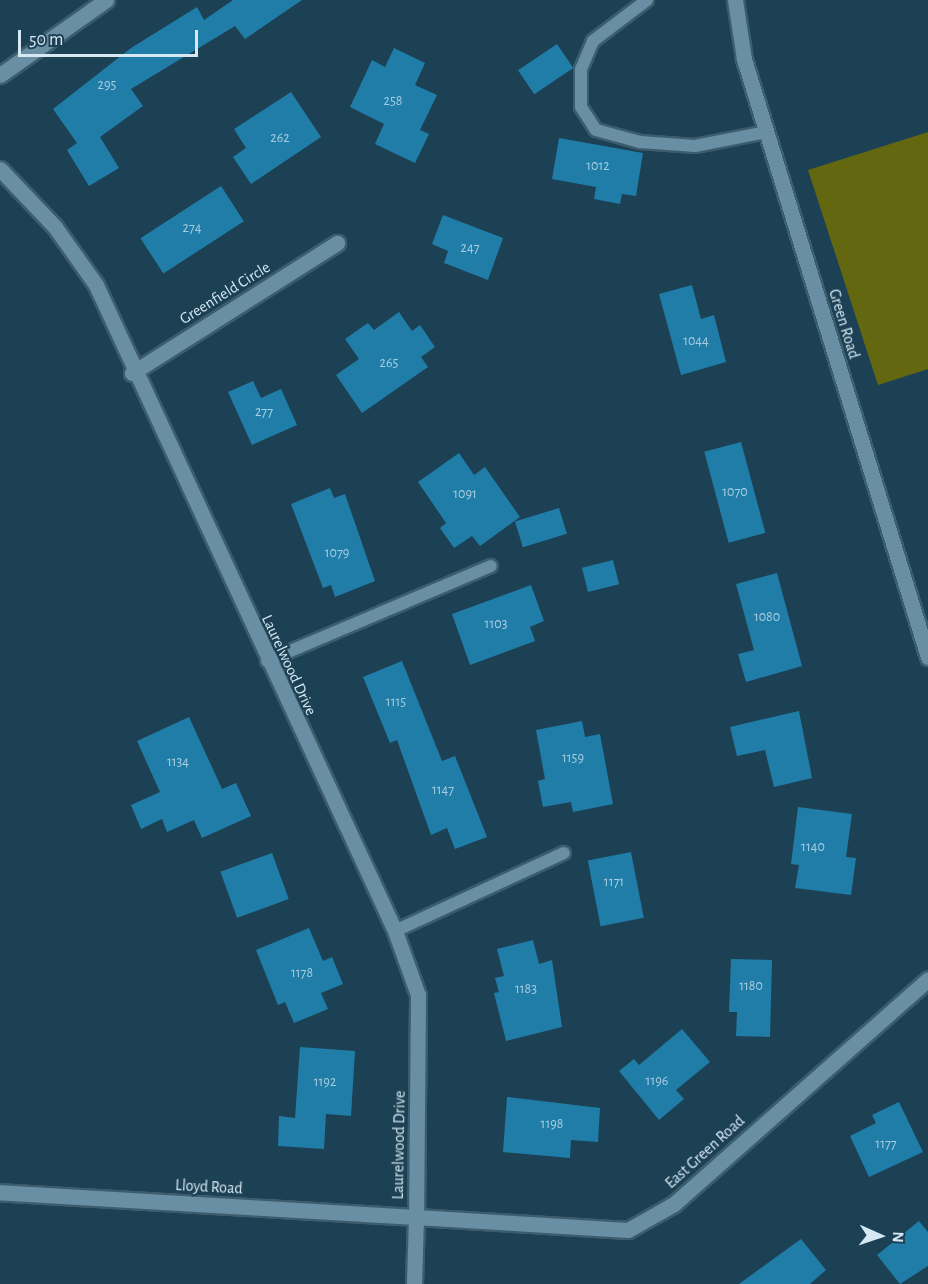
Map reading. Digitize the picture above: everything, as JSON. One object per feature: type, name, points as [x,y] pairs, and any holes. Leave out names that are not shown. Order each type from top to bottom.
[{"type":"street","points":[[0,75],[106,0]]},
{"type":"street","name":"Green Road","points":[[735,0],[744,59],[928,657]]},
{"type":"street","name":"Laurelwood Drive","points":[[0,169],[55,227],[96,285],[132,373],[395,931],[418,995],[416,1217]]},
{"type":"street","name":"Greenfield Circle","points":[[132,373],[337,243]]},
{"type":"street","name":"East Green Road","points":[[416,1217],[628,1230],[674,1204],[928,979]]},
{"type":"street","name":"Lloyd Road","points":[[0,1192],[416,1217]]},
{"type":"street","points":[[414,1284],[416,1217]]},
{"type":"lane","points":[[647,0],[593,41],[581,69],[581,107],[596,130],[640,142],[695,146],[766,132]]},
{"type":"lane","points":[[267,661],[491,566]]},
{"type":"lane","points":[[395,931],[564,852]]},
{"type":"shaded area","points":[[928,132],[928,369],[878,385],[808,170]]},
{"type":"building","points":[[233,0],[302,0],[245,39],[235,26],[131,89],[143,106],[100,137],[119,168],[89,186],[67,150],[77,143],[53,109],[131,48],[197,7],[204,20]]},
{"type":"building","points":[[557,44],[573,68],[534,94],[518,70]]},
{"type":"building","points":[[394,48],[425,63],[415,85],[437,95],[420,130],[429,134],[415,163],[375,144],[384,124],[350,107],[372,60],[385,67]]},
{"type":"building","points":[[291,92],[321,137],[251,184],[233,157],[246,148],[234,129]]},
{"type":"building","points":[[559,138],[643,153],[636,196],[622,194],[620,204],[594,199],[596,187],[552,179]]},
{"type":"building","points":[[221,186],[244,221],[163,274],[140,238]]},
{"type":"building","points":[[443,215],[503,238],[488,280],[444,263],[448,251],[432,244]]},
{"type":"building","points":[[692,285],[701,319],[714,315],[726,362],[681,375],[659,294]]},
{"type":"building","points":[[399,312],[412,331],[420,325],[435,347],[421,357],[428,367],[362,413],[336,375],[359,359],[345,339],[368,323],[374,330]]},
{"type":"building","points":[[253,381],[261,398],[281,389],[297,425],[252,445],[228,392]]},
{"type":"building","points":[[741,442],[765,533],[729,543],[704,452]]},
{"type":"building","points":[[459,453],[474,475],[485,467],[520,517],[480,546],[472,536],[454,548],[440,528],[446,523],[418,482]]},
{"type":"building","points":[[330,488],[334,498],[345,494],[375,581],[335,597],[331,585],[323,588],[291,504]]},
{"type":"building","points":[[559,508],[567,534],[523,547],[515,521]]},
{"type":"building","points":[[613,560],[619,584],[588,592],[582,568]]},
{"type":"building","points":[[777,573],[802,666],[746,682],[738,654],[754,650],[736,584]]},
{"type":"building","points":[[531,585],[544,621],[530,627],[535,641],[470,665],[452,614]]},
{"type":"building","points":[[402,661],[442,761],[455,756],[487,837],[455,849],[447,828],[431,835],[397,740],[390,743],[363,677]]},
{"type":"building","points":[[799,711],[812,778],[774,787],[765,750],[737,756],[730,727]]},
{"type":"building","points":[[189,717],[222,789],[236,783],[251,816],[202,838],[194,820],[167,832],[162,819],[141,829],[131,805],[160,792],[137,741]]},
{"type":"building","points":[[582,721],[585,737],[600,734],[613,804],[573,812],[571,802],[543,807],[538,781],[545,779],[536,730]]},
{"type":"building","points":[[798,807],[852,814],[846,857],[856,858],[851,895],[795,888],[799,865],[791,864]]},
{"type":"building","points":[[631,852],[644,918],[601,926],[588,860]]},
{"type":"building","points":[[272,853],[289,899],[237,918],[220,872]]},
{"type":"building","points":[[309,928],[323,961],[332,957],[343,984],[321,993],[328,1009],[294,1023],[285,1002],[278,1005],[256,950]]},
{"type":"building","points":[[533,940],[539,964],[552,960],[562,1027],[506,1041],[494,993],[499,992],[495,978],[504,976],[497,949]]},
{"type":"building","points":[[731,959],[772,960],[770,1037],[736,1036],[737,1012],[729,1012]]},
{"type":"building","points":[[682,1029],[710,1062],[676,1090],[684,1099],[659,1120],[619,1071],[634,1059],[639,1065]]},
{"type":"building","points":[[300,1047],[355,1051],[351,1116],[326,1114],[324,1149],[278,1146],[279,1116],[295,1118]]},
{"type":"building","points":[[507,1097],[600,1108],[598,1142],[571,1140],[570,1158],[503,1152]]},
{"type":"building","points":[[899,1102],[923,1152],[869,1177],[850,1136],[876,1123],[872,1115]]},
{"type":"building","points":[[919,1221],[928,1232],[928,1266],[900,1284],[877,1255]]},
{"type":"building","points":[[801,1239],[826,1270],[810,1284],[739,1284]]}]
